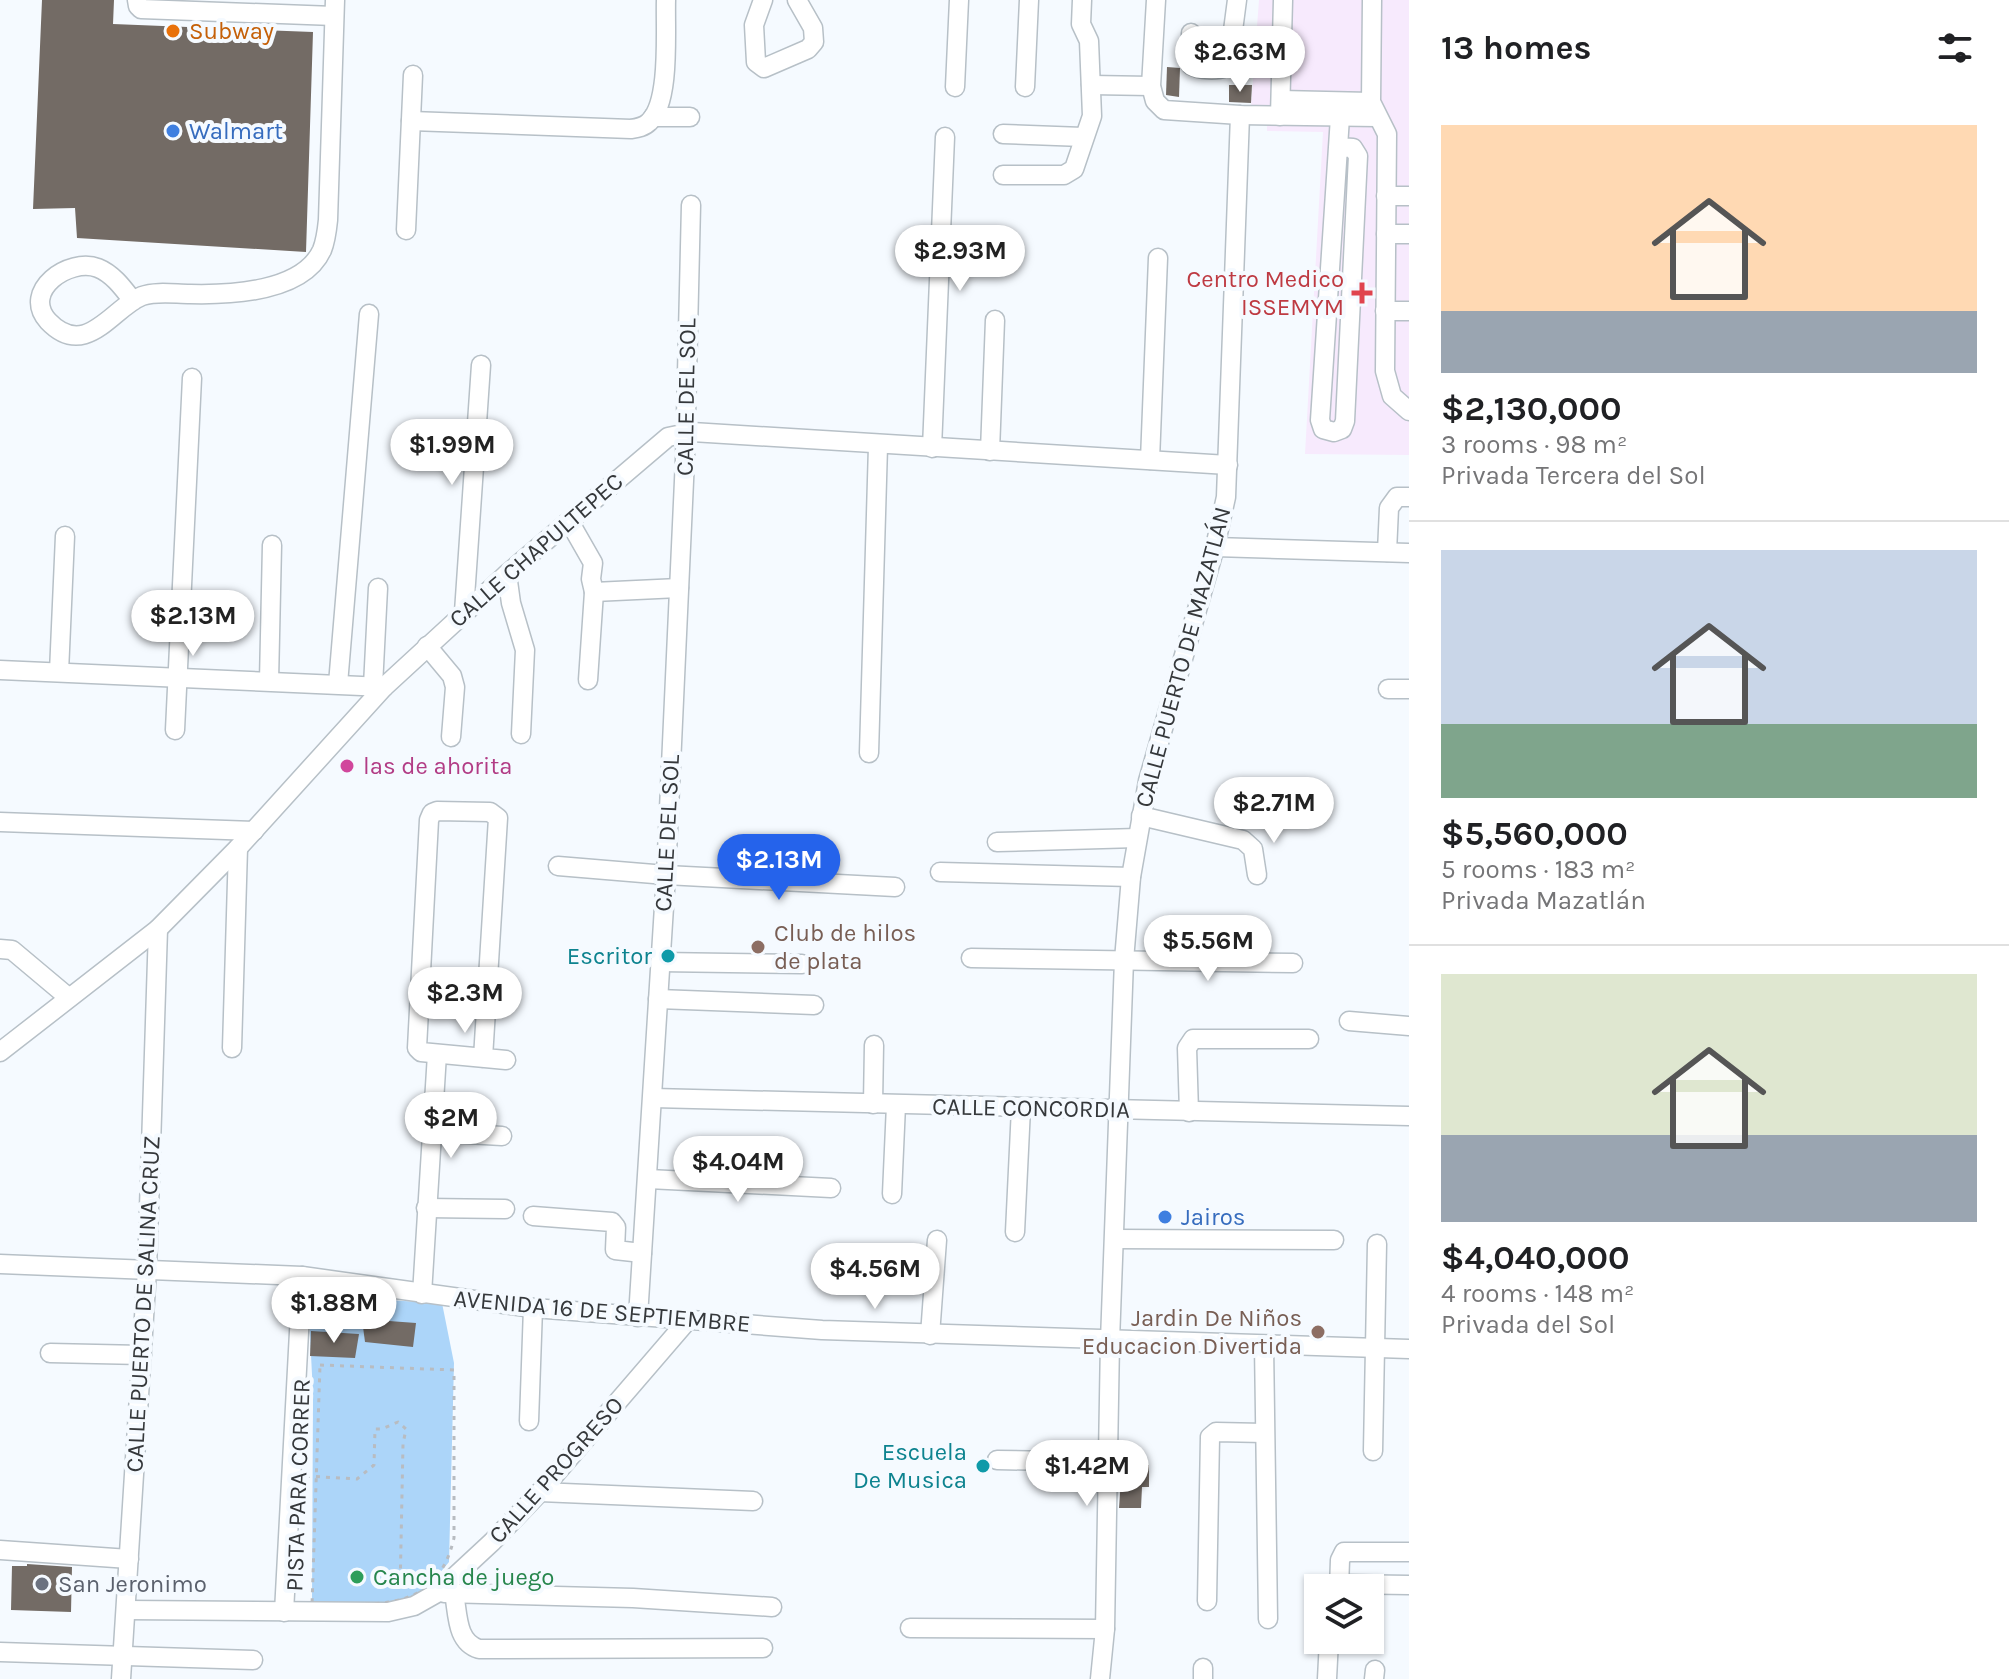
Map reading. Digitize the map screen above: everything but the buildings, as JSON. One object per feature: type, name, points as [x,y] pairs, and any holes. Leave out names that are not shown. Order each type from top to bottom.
[{"type":"street","points":[[133,301],[109,274],[87,265],[66,268],[56,274],[42,294],[41,306],[46,319],[54,326],[74,334],[89,333],[103,326],[133,301],[149,294],[219,295],[248,291],[297,276],[317,258],[323,248],[328,220],[335,8],[141,9],[137,0]]},
{"type":"street","points":[[411,121],[642,127],[653,117],[661,96],[666,0]]},
{"type":"street","points":[[763,0],[754,25],[756,62],[757,66],[764,68],[808,49],[814,42],[815,32],[797,0]]},
{"type":"street","points":[[955,87],[959,0]]},
{"type":"street","points":[[1025,87],[1029,0]]},
{"type":"street","points":[[1003,175],[1068,175],[1074,169],[1092,116],[1089,39],[1081,24],[1082,0]]},
{"type":"street","points":[[1156,0],[1151,86],[1155,101],[1164,110],[1240,115],[1280,108],[1374,110]]},
{"type":"street","points":[[1191,33],[1191,65],[1196,68],[1226,67],[1237,0]]},
{"type":"street","points":[[1280,108],[1283,0]]},
{"type":"street","points":[[1372,0],[1374,110],[1387,134],[1385,379],[1392,396],[1409,411]]},
{"type":"street","points":[[406,230],[413,75]]},
{"type":"street","points":[[1091,85],[1151,86]]},
{"type":"street","points":[[1280,108],[1340,117],[1374,110]]},
{"type":"street","name":"CALLE PUERTO DE MAZATLÁN","points":[[1100,1679],[1105,1629],[1110,1341],[1124,960],[1131,877],[1141,816],[1226,497],[1240,115]]},
{"type":"street","points":[[653,117],[690,117]]},
{"type":"street","points":[[1338,147],[1353,148],[1358,156],[1345,421],[1342,429],[1334,432],[1323,429],[1320,420],[1338,147],[1340,117]]},
{"type":"street","points":[[1003,134],[1083,137]]},
{"type":"street","points":[[932,448],[945,137]]},
{"type":"street","points":[[1386,196],[1409,196]]},
{"type":"street","name":"CALLE DEL SOL","points":[[638,1317],[666,875],[686,432],[691,205]]},
{"type":"street","points":[[1386,234],[1409,234]]},
{"type":"street","points":[[1150,460],[1158,258]]},
{"type":"street","points":[[1385,311],[1409,311]]},
{"type":"street","points":[[338,684],[369,314]]},
{"type":"street","points":[[990,451],[995,320]]},
{"type":"street","points":[[464,612],[481,365]]},
{"type":"street","points":[[175,730],[192,378]]},
{"type":"street","points":[[686,432],[1228,465]]},
{"type":"street","name":"CALLE CHAPULTEPEC","points":[[0,1052],[158,929],[254,831],[379,686],[654,447],[668,437],[686,432]]},
{"type":"street","points":[[869,753],[878,446]]},
{"type":"street","points":[[1387,552],[1389,508],[1397,497],[1409,497]]},
{"type":"street","points":[[569,521],[593,563],[588,680]]},
{"type":"street","points":[[59,672],[65,536]]},
{"type":"street","points":[[269,681],[272,545]]},
{"type":"street","points":[[1215,547],[1409,553]]},
{"type":"street","points":[[507,574],[511,603],[525,650],[521,734]]},
{"type":"street","points":[[0,670],[379,686],[378,588]]},
{"type":"street","points":[[594,592],[679,588]]},
{"type":"street","points":[[427,646],[452,676],[455,687],[451,737]]},
{"type":"street","points":[[1388,689],[1409,689]]},
{"type":"street","points":[[483,1058],[498,818],[490,812],[437,811],[432,813],[429,820],[416,1044],[421,1052],[437,1054],[483,1058],[506,1060]]},
{"type":"street","points":[[1141,816],[1243,840],[1253,849],[1257,875]]},
{"type":"street","points":[[0,822],[254,831]]},
{"type":"street","points":[[997,842],[1137,838]]},
{"type":"street","points":[[232,1048],[238,848]]},
{"type":"street","points":[[558,866],[895,887]]},
{"type":"street","points":[[940,872],[1131,877]]},
{"type":"street","name":"CALLE PUERTO DE SALINA CRUZ","points":[[121,1679],[147,1270],[158,929]]},
{"type":"street","points":[[0,949],[12,950],[68,997]]},
{"type":"street","points":[[971,958],[1293,963]]},
{"type":"street","points":[[660,962],[802,964]]},
{"type":"street","points":[[658,999],[814,1005]]},
{"type":"street","points":[[1349,1021],[1409,1026]]},
{"type":"street","points":[[1189,1112],[1187,1048],[1193,1039],[1309,1039]]},
{"type":"street","points":[[873,1104],[874,1045]]},
{"type":"street","points":[[422,1294],[437,1054]]},
{"type":"street","name":"CALLE CONCORDIA","points":[[653,1098],[1409,1116]]},
{"type":"street","points":[[892,1194],[896,1105]]},
{"type":"street","points":[[1015,1232],[1021,1108]]},
{"type":"street","points":[[432,1132],[502,1136]]},
{"type":"street","points":[[648,1179],[831,1188]]},
{"type":"street","points":[[426,1208],[505,1209]]},
{"type":"street","points":[[533,1216],[612,1222],[616,1227],[615,1250],[642,1253]]},
{"type":"street","points":[[1115,1239],[1334,1240]]},
{"type":"street","points":[[930,1335],[937,1240]]},
{"type":"street","points":[[1373,1451],[1377,1244]]},
{"type":"street","name":"AVENIDA 16 DE SEPTIEMBRE","points":[[0,1264],[302,1276],[533,1308],[930,1335],[1409,1349]]},
{"type":"street","points":[[284,1612],[302,1276]]},
{"type":"street","points":[[529,1421],[533,1308]]},
{"type":"street","name":"CALLE PROGRESO","points":[[126,1610],[284,1612],[414,1606],[446,1593],[540,1492],[688,1320]]},
{"type":"street","points":[[1264,1345],[1268,1619]]},
{"type":"street","points":[[50,1353],[142,1355]]},
{"type":"street","points":[[1207,1601],[1210,1437],[1216,1432],[1264,1433]]},
{"type":"street","points":[[997,1460],[1109,1462]]},
{"type":"street","points":[[540,1492],[753,1501]]},
{"type":"street","points":[[0,1550],[129,1559]]},
{"type":"street","points":[[1340,1574],[1340,1560],[1344,1552],[1409,1552]]},
{"type":"street","points":[[1384,1585],[1409,1585]]},
{"type":"street","points":[[763,1648],[479,1649],[468,1644],[462,1634],[446,1593],[633,1598],[772,1607]]},
{"type":"street","points":[[910,1628],[1105,1629]]},
{"type":"street","points":[[0,1652],[253,1660]]},
{"type":"street","points":[[1327,1679],[1328,1654]]},
{"type":"path","name":"PISTA PARA CORRER","points":[[320,1365],[454,1370],[454,1538],[449,1558],[427,1588],[394,1607],[312,1605],[317,1475],[320,1365]]},
{"type":"path","points":[[292,1477],[317,1475],[357,1479],[374,1465],[375,1429],[398,1422],[406,1429],[394,1607]]},
{"type":"shaded area","name":"Centro Medico ISSEMYM","points":[[1259,0],[1409,0],[1409,455],[1305,454],[1323,132],[1267,131],[1267,106],[1251,106]]},
{"type":"shaded area","points":[[308,1296],[442,1303],[454,1363],[449,1562],[427,1588],[404,1602],[312,1605],[313,1394]]},
{"type":"place","name":"Subway","points":[[173,31]]},
{"type":"place","name":"Walmart","points":[[173,131]]},
{"type":"place","name":"Centro Medico ISSEMYM","points":[[1362,293]]},
{"type":"place","name":"las de ahorita","points":[[347,766]]},
{"type":"place","name":"Club de hilos de plata","points":[[758,947]]},
{"type":"place","name":"Escritor","points":[[668,956]]},
{"type":"place","name":"Jairos","points":[[1165,1217]]},
{"type":"place","name":"Jardin De Niños Educacion Divertida","points":[[1318,1332]]},
{"type":"place","name":"Escuela De Musica","points":[[983,1466]]},
{"type":"place","name":"Cancha de juego","points":[[357,1577]]},
{"type":"place","name":"San Jeronimo","points":[[42,1584]]}]
